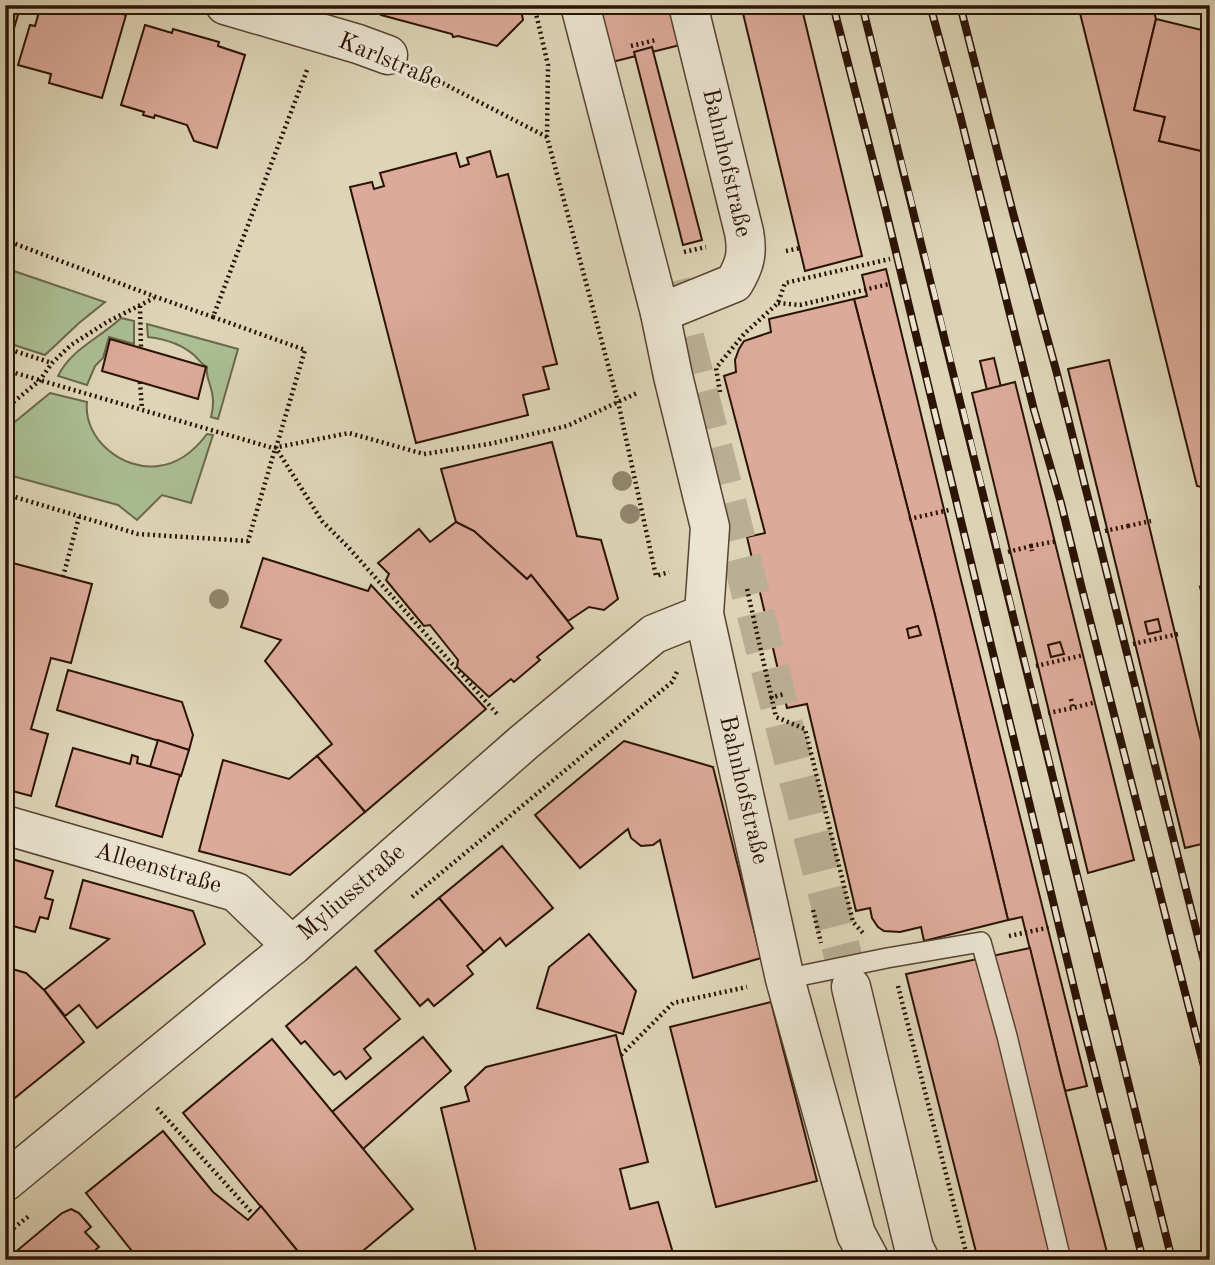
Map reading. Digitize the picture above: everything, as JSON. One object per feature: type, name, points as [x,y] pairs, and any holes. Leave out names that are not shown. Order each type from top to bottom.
[{"type":"street","name":"Karlstraße","points":[[225,5],[388,55]]},
{"type":"street","name":"Bahnhofstraße","points":[[580,5],[660,313],[709,527],[704,614],[785,979],[856,1234],[870,1260]]},
{"type":"street","name":"Bahnhofstraße","points":[[660,313],[734,283],[745,262],[744,232],[691,18]]},
{"type":"street","name":"Myliusstraße","points":[[5,1182],[292,946],[523,743],[654,634],[704,614]]},
{"type":"street","name":"Alleenstraße","points":[[5,825],[236,892],[292,946]]},
{"type":"street","points":[[840,979],[916,1256]]},
{"type":"lane","points":[[785,979],[840,979],[887,958],[981,942],[1007,1036],[1060,1260]]},
{"type":"path","points":[[534,5],[548,65],[547,137],[618,402],[656,576],[708,559]]},
{"type":"path","points":[[548,65],[593,55],[691,18]]},
{"type":"path","points":[[213,317],[321,33]]},
{"type":"path","name":"Karlstraße","points":[[388,55],[547,137]]},
{"type":"path","points":[[5,240],[305,350],[248,541],[138,534],[5,494]]},
{"type":"path","points":[[786,251],[800,248]]},
{"type":"path","points":[[720,393],[716,368],[744,334],[778,303],[785,283],[890,259]]},
{"type":"path","points":[[778,303],[800,305],[889,284]]},
{"type":"path","points":[[5,409],[40,380],[52,363],[71,345],[107,322],[156,297]]},
{"type":"path","points":[[787,304],[790,313]]},
{"type":"path","points":[[140,306],[141,348]]},
{"type":"path","points":[[5,348],[52,363]]},
{"type":"path","points":[[5,370],[276,448],[349,433],[424,454],[489,444],[567,426],[673,376]]},
{"type":"path","points":[[140,382],[142,409]]},
{"type":"path","points":[[276,448],[322,522],[348,547],[523,743]]},
{"type":"path","points":[[909,519],[948,510]]},
{"type":"path","points":[[63,577],[79,517]]},
{"type":"path","points":[[1105,531],[1151,521]]},
{"type":"path","points":[[1008,552],[1031,549],[1057,541]]},
{"type":"path","points":[[745,583],[776,717],[805,729],[853,922],[887,958],[899,989],[968,1260]]},
{"type":"path","points":[[1154,633],[1155,639]]},
{"type":"path","points":[[1133,644],[1178,634]]},
{"type":"path","points":[[1036,666],[1057,658],[1084,654]]},
{"type":"path","points":[[770,698],[784,694]]},
{"type":"path","points":[[1071,699],[1073,708]]},
{"type":"path","points":[[1048,713],[1096,702]]},
{"type":"path","points":[[812,905],[840,979]]},
{"type":"path","points":[[1026,933],[1051,927]]},
{"type":"path","points":[[621,1055],[673,1003],[785,979]]},
{"type":"path","points":[[157,1108],[253,1214]]},
{"type":"green space","points":[[5,268],[105,302],[45,355],[5,342]]},
{"type":"green space","points":[[121,318],[134,321],[134,344],[109,337],[103,358],[95,366],[87,385],[58,376],[70,358]]},
{"type":"green space","points":[[147,324],[238,349],[218,419],[211,417],[213,397],[207,367],[179,345],[148,337]]},
{"type":"green space","points":[[50,393],[87,402],[87,416],[98,440],[119,458],[132,463],[145,466],[166,465],[192,451],[207,434],[213,435],[191,503],[162,495],[137,520],[118,505],[5,474],[5,430]]},
{"type":"building","points":[[5,5],[21,5],[6,55],[5,55]]},
{"type":"building","points":[[41,5],[92,5],[126,15],[102,98],[49,83],[51,74],[18,65],[30,25],[35,26]]},
{"type":"building","points":[[383,5],[520,5],[523,20],[497,46],[453,37],[452,34],[381,15]]},
{"type":"building","points":[[598,5],[670,5],[680,45],[612,62]]},
{"type":"building","points":[[741,5],[801,5],[862,256],[805,271]]},
{"type":"building","points":[[1078,5],[1152,5],[1156,19],[1134,110],[1165,117],[1159,141],[1210,153],[1210,489],[1197,486]]},
{"type":"building","points":[[1156,19],[1210,32],[1210,153],[1159,141],[1165,117],[1134,110]]},
{"type":"building","points":[[145,25],[172,33],[173,29],[219,42],[218,46],[245,55],[217,148],[194,141],[187,125],[155,115],[154,118],[143,115],[144,112],[121,105]]},
{"type":"building","points":[[652,47],[702,240],[683,245],[634,52]]},
{"type":"building","points":[[490,151],[497,177],[508,174],[557,364],[543,367],[549,389],[523,395],[528,415],[416,443],[350,187],[372,182],[374,189],[384,186],[380,173],[456,153],[460,167],[469,164],[467,158]]},
{"type":"building","points":[[886,269],[1087,1086],[1065,1091],[1022,917],[1008,920],[934,611],[854,299],[867,296],[862,275]]},
{"type":"building","points":[[854,299],[934,611],[1008,920],[924,941],[921,927],[900,932],[884,931],[872,918],[870,908],[856,911],[807,704],[787,708],[747,537],[765,533],[724,376],[736,372],[735,360],[744,341],[771,332],[769,319]]},
{"type":"building","points":[[110,339],[206,367],[198,399],[102,371]]},
{"type":"building","points":[[994,358],[1017,454],[1003,457],[980,361]]},
{"type":"building","points":[[1109,360],[1210,778],[1210,842],[1185,848],[1068,369]]},
{"type":"building","points":[[1015,382],[1134,860],[1088,873],[972,393]]},
{"type":"building","points":[[552,442],[577,536],[601,540],[618,599],[604,610],[589,607],[568,621],[531,575],[527,579],[474,531],[456,522],[441,469]]},
{"type":"building","points":[[456,522],[474,531],[527,579],[531,575],[573,628],[537,657],[540,660],[514,682],[511,679],[489,697],[457,667],[458,660],[430,625],[424,626],[386,580],[389,574],[378,563],[419,529],[430,542]]},
{"type":"building","points":[[263,558],[368,591],[371,585],[486,709],[365,812],[317,756],[332,744],[265,661],[281,640],[241,627]]},
{"type":"building","points":[[5,561],[92,584],[71,663],[51,658],[31,729],[48,734],[31,796],[5,789]]},
{"type":"building","points":[[1200,587],[1210,590],[1210,624]]},
{"type":"building","points":[[1158,619],[1161,631],[1148,634],[1145,622]]},
{"type":"building","points":[[918,626],[921,635],[909,638],[907,629]]},
{"type":"building","points":[[1060,642],[1064,654],[1051,657],[1048,645]]},
{"type":"building","points":[[68,670],[182,702],[193,735],[189,750],[57,710]]},
{"type":"building","points":[[158,740],[189,750],[181,776],[150,767]]},
{"type":"building","points":[[624,741],[713,767],[761,958],[693,978],[660,840],[653,845],[641,846],[631,838],[628,829],[580,868],[535,815]]},
{"type":"building","points":[[73,748],[130,764],[132,755],[138,757],[137,763],[180,775],[162,837],[56,806]]},
{"type":"building","points":[[317,756],[365,812],[290,875],[199,851],[223,760],[289,779]]},
{"type":"building","points":[[502,846],[553,908],[506,946],[500,938],[484,952],[439,898]]},
{"type":"building","points":[[5,857],[53,871],[45,898],[53,900],[48,919],[40,917],[35,932],[5,924]]},
{"type":"building","points":[[83,880],[193,911],[205,944],[97,1028],[79,1005],[65,1016],[44,990],[109,939],[70,928]]},
{"type":"building","points":[[439,898],[484,952],[467,966],[473,974],[434,1006],[428,999],[420,1006],[375,951]]},
{"type":"building","points":[[589,934],[636,991],[623,1034],[537,1008],[549,967]]},
{"type":"building","points":[[1030,948],[1109,1260],[1010,1260],[1010,1256],[978,1260],[906,974]]},
{"type":"building","points":[[5,967],[26,973],[44,990],[84,1042],[5,1106]]},
{"type":"building","points":[[356,967],[400,1019],[364,1049],[371,1058],[346,1079],[340,1071],[334,1075],[305,1041],[301,1044],[286,1026]]},
{"type":"building","points":[[771,1002],[817,1181],[716,1207],[670,1027]]},
{"type":"building","points":[[616,1035],[648,1162],[620,1169],[630,1209],[658,1202],[675,1260],[478,1260],[441,1108],[469,1101],[465,1087],[486,1067]]},
{"type":"building","points":[[423,1037],[451,1071],[363,1149],[332,1112]]},
{"type":"building","points":[[272,1039],[413,1209],[352,1260],[305,1260],[183,1113]]},
{"type":"building","points":[[163,1131],[213,1192],[248,1220],[261,1206],[305,1260],[139,1260],[86,1193]]},
{"type":"building","points":[[71,1209],[79,1213],[91,1227],[85,1232],[99,1247],[91,1254],[95,1260],[6,1260],[62,1213]]},
{"type":"tunnel","points":[[671,282],[851,987]]},
{"type":"railway","points":[[833,5],[1143,1260]]},
{"type":"railway","points":[[862,5],[1172,1260]]},
{"type":"railway","points":[[930,5],[1034,410],[1061,503],[1210,1090]]},
{"type":"railway","points":[[960,5],[1056,370],[1210,985]]}]
